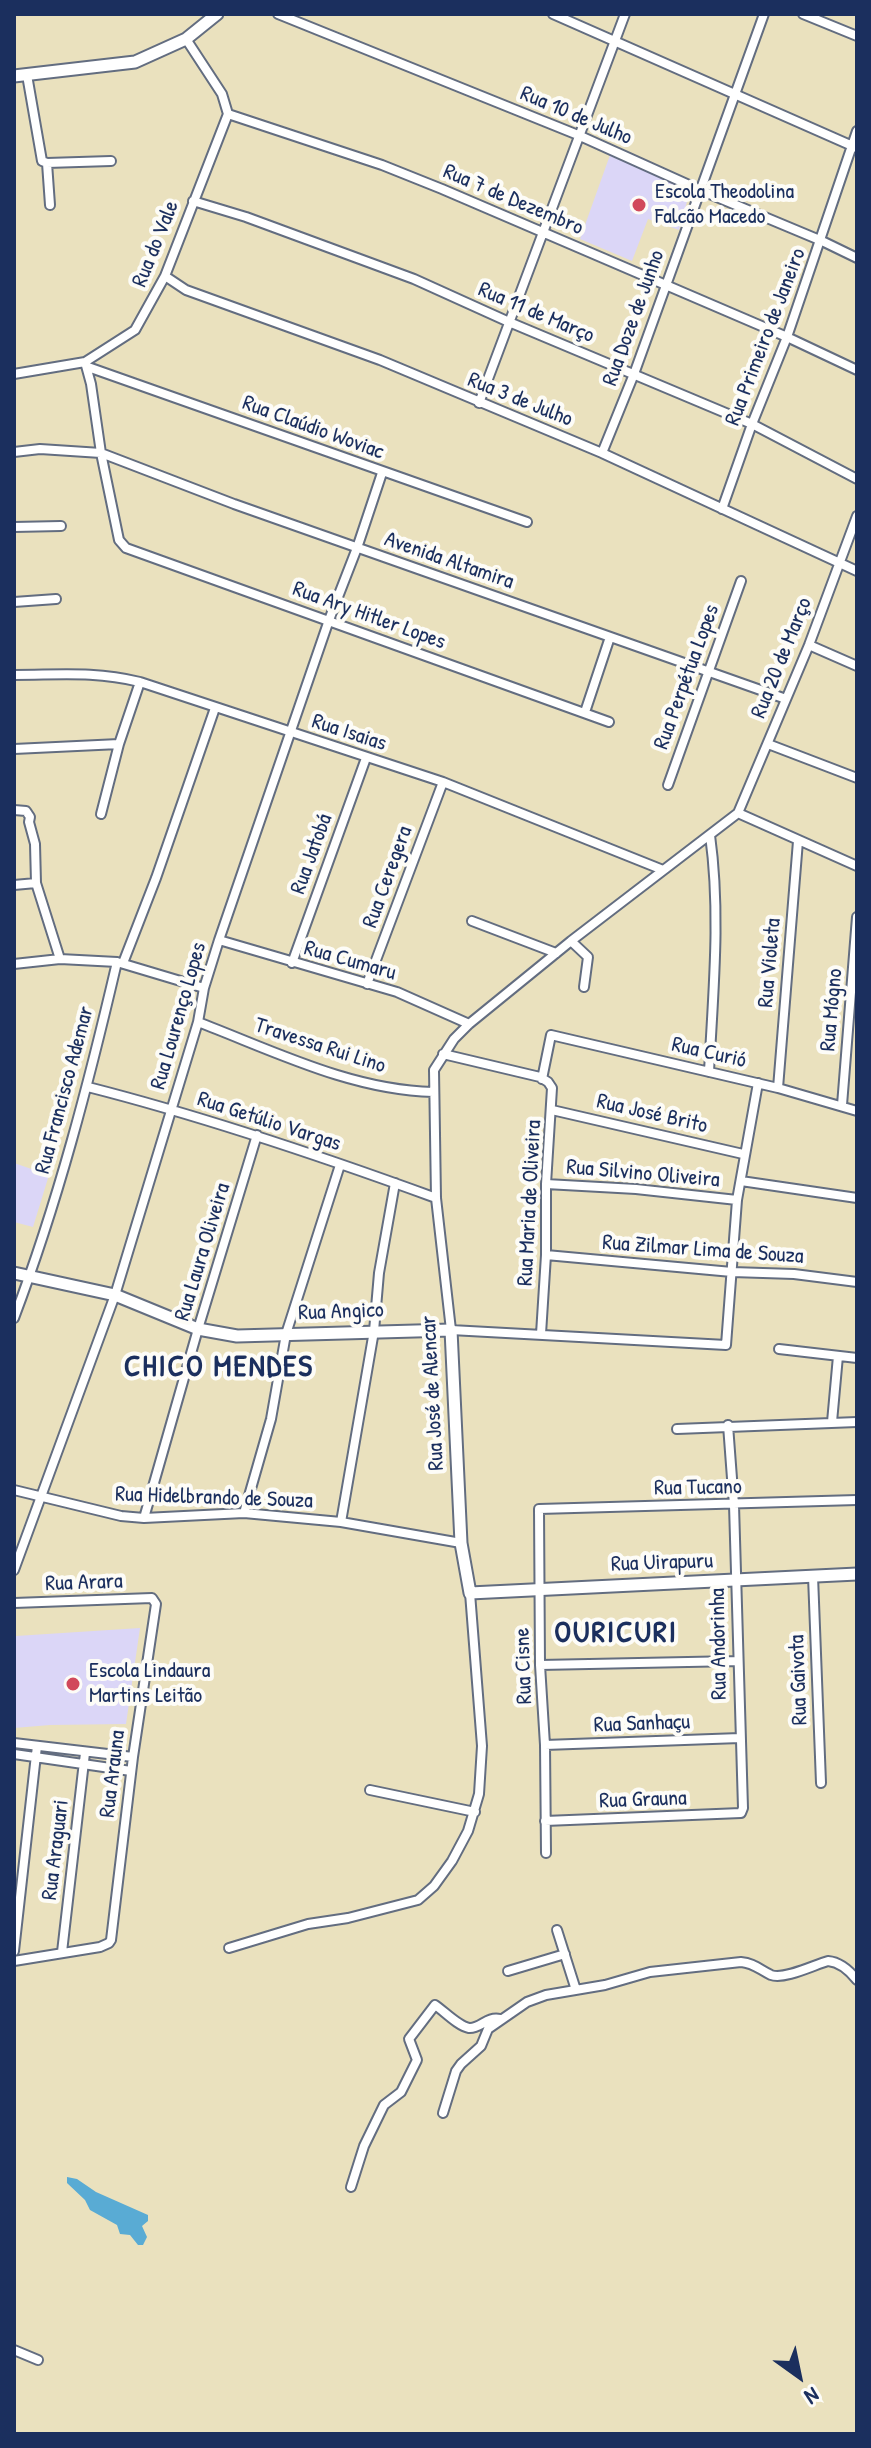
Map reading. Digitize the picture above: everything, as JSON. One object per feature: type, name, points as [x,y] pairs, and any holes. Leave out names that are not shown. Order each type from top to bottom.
[{"type":"street","points":[[14,76],[135,62],[186,39],[217,14]]},
{"type":"street","name":"Rua 10 de Julho","points":[[278,14],[578,135],[857,258]]},
{"type":"street","points":[[553,14],[854,146]]},
{"type":"street","points":[[479,403],[625,14]]},
{"type":"street","name":"Rua Doze de Junho","points":[[602,453],[634,374],[764,14]]},
{"type":"street","points":[[803,14],[857,36]]},
{"type":"street","points":[[186,39],[222,94],[228,114]]},
{"type":"street","points":[[27,75],[50,205]]},
{"type":"street","name":"Rua do Vale","points":[[86,365],[135,330],[165,276],[228,114]]},
{"type":"street","name":"Rua 7 de Dezembro","points":[[228,114],[382,165],[665,284],[857,370]]},
{"type":"street","name":"Rua Primeiro de Janeiro","points":[[722,509],[822,241],[857,131]]},
{"type":"street","points":[[45,163],[111,161]]},
{"type":"street","name":"Rua 11 de Março","points":[[193,201],[376,264],[752,424],[857,479]]},
{"type":"street","name":"Rua 3 de Julho","points":[[165,276],[186,290],[380,360],[602,453],[857,571]]},
{"type":"street","points":[[14,374],[86,365],[101,453]]},
{"type":"street","name":"Rua Claúdio Woviac","points":[[86,365],[348,458],[382,473],[527,522]]},
{"type":"street","name":"Avenida Altamira","points":[[14,452],[40,449],[101,453],[357,548],[786,699]]},
{"type":"street","name":"Rua Ary Hitler Lopes","points":[[101,453],[119,540],[132,551],[609,722]]},
{"type":"street","name":"Rua Lourenço Lopes","points":[[14,1570],[115,1295],[198,1022],[204,988],[219,940],[289,732],[382,473]]},
{"type":"street","name":"Rua 20 de Março","points":[[738,813],[809,645],[857,516]]},
{"type":"street","points":[[14,527],[61,526]]},
{"type":"street","name":"Rua Perpétua Lopes","points":[[668,785],[741,581]]},
{"type":"street","points":[[14,602],[56,599]]},
{"type":"street","points":[[585,712],[610,637]]},
{"type":"street","points":[[809,645],[857,666]]},
{"type":"street","name":"Rua Isaias","points":[[14,675],[75,672],[140,682],[443,782],[663,870]]},
{"type":"street","points":[[101,814],[119,744],[140,682]]},
{"type":"street","name":"Rua Francisco Ademar","points":[[14,1318],[30,1276],[88,1087],[120,962],[156,878],[215,708]]},
{"type":"street","points":[[14,749],[119,744]]},
{"type":"street","points":[[768,744],[857,778]]},
{"type":"street","name":"Rua Jatobá","points":[[292,963],[366,758]]},
{"type":"street","name":"Rua Ceregera","points":[[367,984],[443,782]]},
{"type":"street","points":[[14,810],[26,811],[30,817],[35,844],[36,883],[60,959]]},
{"type":"street","points":[[738,813],[857,866]]},
{"type":"street","name":"Rua José de Alencar","points":[[229,1948],[308,1924],[348,1918],[418,1900],[434,1886],[452,1861],[475,1812],[482,1772],[482,1746],[470,1593],[461,1543],[451,1330],[436,1198],[434,1070],[443,1054],[469,1024],[738,813]]},
{"type":"street","points":[[709,1072],[716,949],[715,870],[710,835]]},
{"type":"street","name":"Rua Violeta","points":[[778,1088],[798,841]]},
{"type":"street","points":[[14,885],[36,883]]},
{"type":"street","name":"Rua Mógno","points":[[842,1105],[857,917]]},
{"type":"street","points":[[472,921],[556,953]]},
{"type":"street","name":"Rua Cumaru","points":[[219,940],[397,992],[469,1024]]},
{"type":"street","points":[[571,941],[588,957],[584,987]]},
{"type":"street","points":[[14,964],[60,959],[120,962],[204,988]]},
{"type":"street","name":"Travessa Rui Lino","points":[[198,1022],[354,1080],[407,1091],[433,1092]]},
{"type":"street","name":"Rua Curió","points":[[542,1079],[551,1035],[758,1083],[857,1111]]},
{"type":"street","points":[[443,1054],[542,1079]]},
{"type":"street","name":"Rua Maria de Oliveira","points":[[541,1334],[552,1110],[552,1088],[542,1079]]},
{"type":"street","points":[[732,1272],[743,1154],[758,1083]]},
{"type":"street","name":"Rua Getúlio Vargas","points":[[88,1087],[171,1108],[257,1135],[436,1198]]},
{"type":"street","name":"Rua José Brito","points":[[552,1110],[743,1154]]},
{"type":"street","name":"Rua Laura Oliveira","points":[[144,1518],[257,1135]]},
{"type":"street","points":[[244,1513],[271,1419],[286,1334],[340,1165]]},
{"type":"street","points":[[741,1181],[857,1198]]},
{"type":"street","points":[[341,1522],[374,1331],[379,1273],[395,1183]]},
{"type":"street","name":"Rua Silvino Oliveira","points":[[546,1184],[636,1189],[737,1200]]},
{"type":"street","name":"Rua Zilmar Lima de Souza","points":[[546,1255],[732,1272],[794,1274],[857,1282]]},
{"type":"street","name":"Rua Angico","points":[[14,1273],[115,1295],[198,1329],[237,1336],[451,1330],[726,1345],[732,1272]]},
{"type":"street","points":[[779,1349],[857,1358]]},
{"type":"street","points":[[832,1422],[838,1356]]},
{"type":"street","points":[[677,1429],[857,1422]]},
{"type":"street","name":"Rua Andorinha","points":[[728,1425],[734,1505],[741,1813]]},
{"type":"street","name":"Rua Hidelbrando de Souza","points":[[14,1490],[121,1516],[144,1518],[244,1513],[341,1522],[461,1543]]},
{"type":"street","name":"Rua Tucano","points":[[539,1509],[857,1500]]},
{"type":"street","name":"Rua Cisne","points":[[539,1509],[546,1853]]},
{"type":"street","name":"Rua Uirapuru","points":[[470,1593],[857,1574]]},
{"type":"street","name":"Rua Gaivota","points":[[813,1576],[821,1783]]},
{"type":"street","name":"Rua Arara","points":[[14,1603],[155,1600]]},
{"type":"street","name":"Rua Arauna","points":[[62,1952],[100,1947],[109,1943],[113,1935],[131,1771],[155,1600]]},
{"type":"street","points":[[540,1665],[737,1661]]},
{"type":"street","name":"Rua Sanhaçu","points":[[545,1745],[740,1738]]},
{"type":"street","points":[[14,1743],[133,1757]]},
{"type":"street","points":[[14,1951],[37,1746]]},
{"type":"street","name":"Rua Araguari","points":[[62,1952],[85,1753]]},
{"type":"street","points":[[14,1754],[131,1771]]},
{"type":"street","points":[[370,1790],[475,1812]]},
{"type":"street","name":"Rua Grauna","points":[[545,1821],[741,1813]]},
{"type":"street","points":[[14,1853],[24,1856]]},
{"type":"street","points":[[557,1930],[576,1990]]},
{"type":"street","points":[[14,1961],[62,1952]]},
{"type":"street","points":[[508,1971],[565,1954]]},
{"type":"street","points":[[443,2113],[456,2071],[481,2046],[488,2029],[537,1997],[605,1985],[650,1972],[741,1962],[752,1963],[780,1977],[832,1961],[842,1965],[857,1980]]},
{"type":"street","points":[[351,2187],[364,2146],[384,2105],[401,2092],[417,2060],[409,2039],[435,2005],[466,2027],[500,2019]]},
{"type":"street","points":[[14,2350],[38,2360]]},
{"type":"shaded area","name":"Escola Theodolina Falcão Macedo","points":[[610,155],[690,191],[679,230],[648,219],[632,261],[580,239]]},
{"type":"shaded area","points":[[14,1163],[49,1175],[33,1227],[14,1222]]},
{"type":"shaded area","name":"Escola Lindaura Martins Leitão","points":[[140,1628],[126,1724],[14,1728],[16,1636]]},
{"type":"water","points":[[67,2177],[77,2179],[96,2192],[148,2215],[148,2221],[142,2226],[147,2237],[143,2245],[138,2245],[130,2235],[120,2234],[117,2225],[90,2210],[85,2200],[67,2183]]},
{"type":"place","name":"Escola Theodolina Falcão Macedo","points":[[639,205]]},
{"type":"place","name":"Escola Lindaura Martins Leitão","points":[[73,1684]]},
{"type":"district","name":"CHICO MENDES","points":[[219,1368]]},
{"type":"district","name":"OURICURI","points":[[616,1634]]}]
